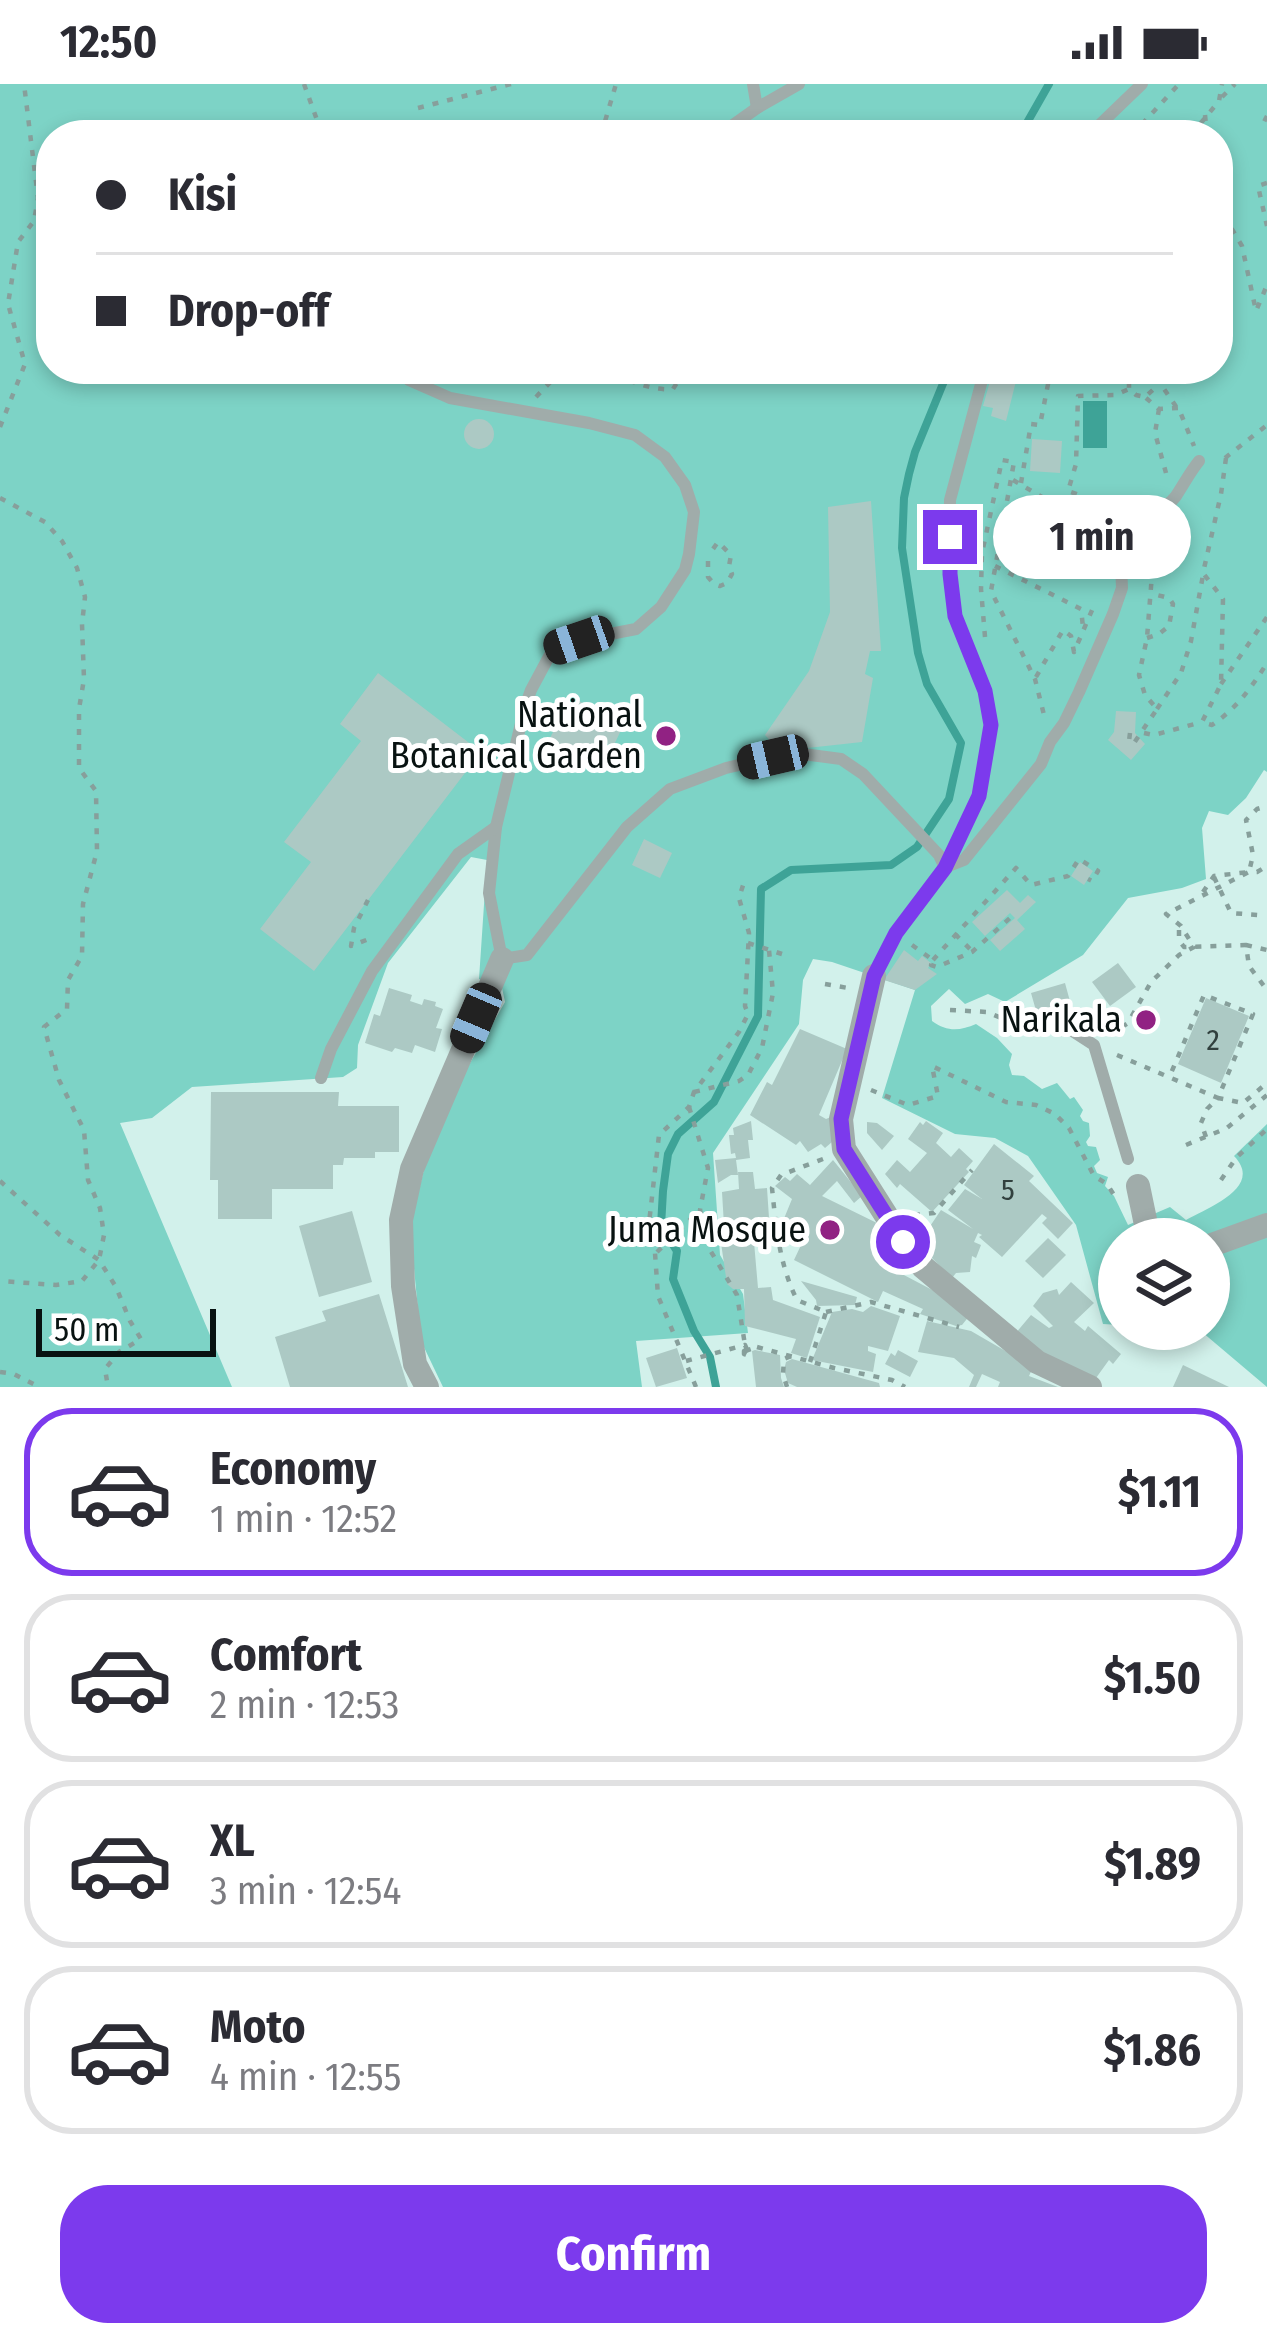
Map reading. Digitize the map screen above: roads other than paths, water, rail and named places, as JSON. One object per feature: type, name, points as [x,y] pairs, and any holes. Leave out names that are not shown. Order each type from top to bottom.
[{"type":"street","points":[[427,1387],[415,1364],[403,1286],[400,1220],[412,1169],[502,959]]},
{"type":"street","points":[[874,976],[841,1119],[844,1149],[923,1268],[1037,1362],[1090,1387]]},
{"type":"street","points":[[1128,1192],[1140,1218]]},
{"type":"street","points":[[1230,1238],[1267,1225]]},
{"type":"lane","points":[[753,84],[757,107]]},
{"type":"lane","points":[[739,120],[799,84]]},
{"type":"lane","points":[[1105,120],[1142,84]]},
{"type":"lane","points":[[418,384],[442,395],[635,435],[665,457],[685,485],[694,512],[685,570],[661,607],[636,629],[554,649],[525,707],[496,827],[489,893],[502,959],[527,956],[627,827],[670,789],[726,767],[803,754],[841,759],[863,775],[942,861],[964,860],[1041,764],[1079,692],[1122,588],[1108,504],[1152,511],[1174,501],[1199,461]]},
{"type":"lane","points":[[874,976],[979,796],[991,725],[985,691],[955,616],[950,500],[981,384]]},
{"type":"lane","points":[[321,1078],[372,970],[458,854],[496,827]]},
{"type":"lane","points":[[1054,1019],[1094,1045],[1128,1159]]},
{"type":"water","points":[[1083,401],[1107,401],[1107,448],[1083,448]]},
{"type":"waterway","points":[[1029,120],[1049,84]]},
{"type":"waterway","points":[[716,1387],[710,1357],[673,1279],[677,1251],[661,1226],[668,1154],[678,1134],[714,1102],[758,1016],[761,889],[791,870],[891,865],[917,847],[949,799],[961,743],[927,684],[902,548],[909,474],[943,384]]},
{"type":"place","name":"National Botanical Garden","points":[[666,736]]},
{"type":"place","name":"Narikala","points":[[1146,1020]]},
{"type":"place","name":"Juma Mosque","points":[[830,1230]]}]
